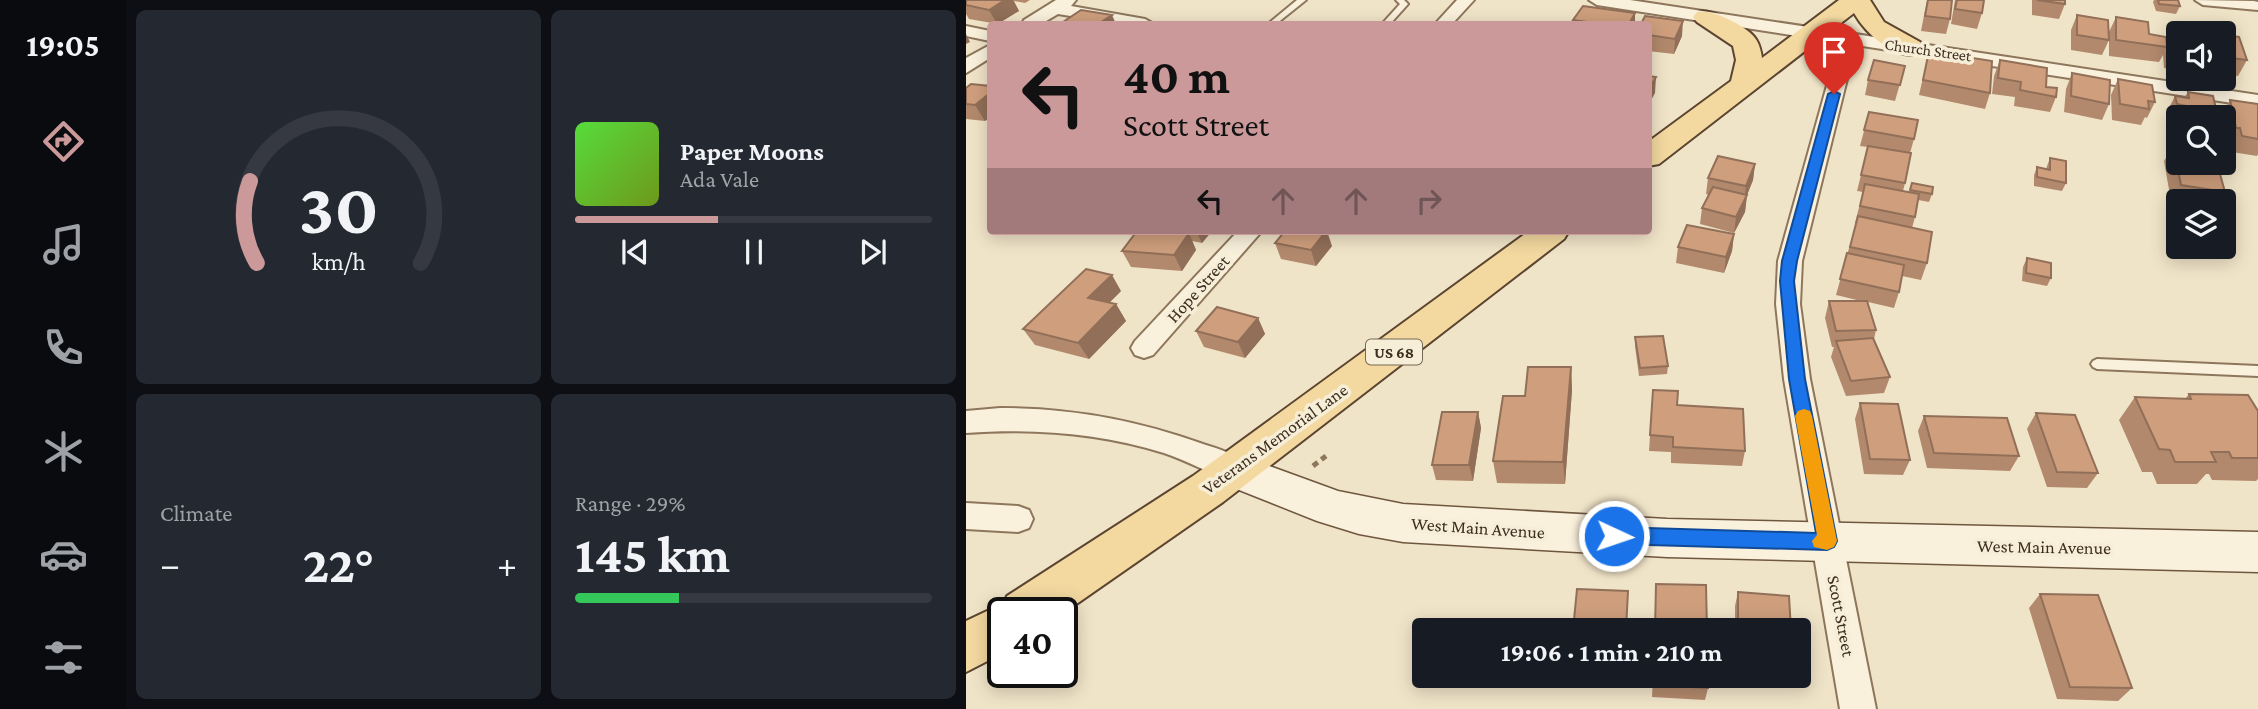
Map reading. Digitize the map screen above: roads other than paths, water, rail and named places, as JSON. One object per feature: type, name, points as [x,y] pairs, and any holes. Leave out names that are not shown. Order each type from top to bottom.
[{"type":"main road","points":[[1652,154],[1856,0],[1875,27],[1911,48]]},
{"type":"main road","points":[[1706,17],[1745,42],[1749,60],[1744,84]]},
{"type":"main road","name":"Veterans Memorial Lane","points":[[1046,597],[1234,470],[1547,235]]},
{"type":"main road","points":[[966,649],[987,636]]},
{"type":"street","points":[[1446,21],[1466,0]]},
{"type":"street","name":"Church Street","points":[[1597,0],[2258,101]]},
{"type":"street","points":[[2203,0],[2254,8]]},
{"type":"street","points":[[1035,21],[1062,4],[1133,21]]},
{"type":"street","points":[[966,31],[987,35]]},
{"type":"street","points":[[966,67],[987,52]]},
{"type":"street","name":"Scott Street","points":[[1840,71],[1787,281],[1797,379],[1858,709]]},
{"type":"street","name":"Hope Street","points":[[1144,348],[1247,235]]},
{"type":"street","name":"West Main Avenue","points":[[966,422],[1026,420],[1076,423],[1121,431],[1181,448],[1323,506],[1380,520],[1667,538],[2258,552]]},
{"type":"street","points":[[966,516],[1018,519]]},
{"type":"lane","points":[[1277,21],[1302,0]]},
{"type":"lane","points":[[1389,21],[1404,4],[1400,0]]},
{"type":"lane","points":[[2097,364],[2258,371]]}]
